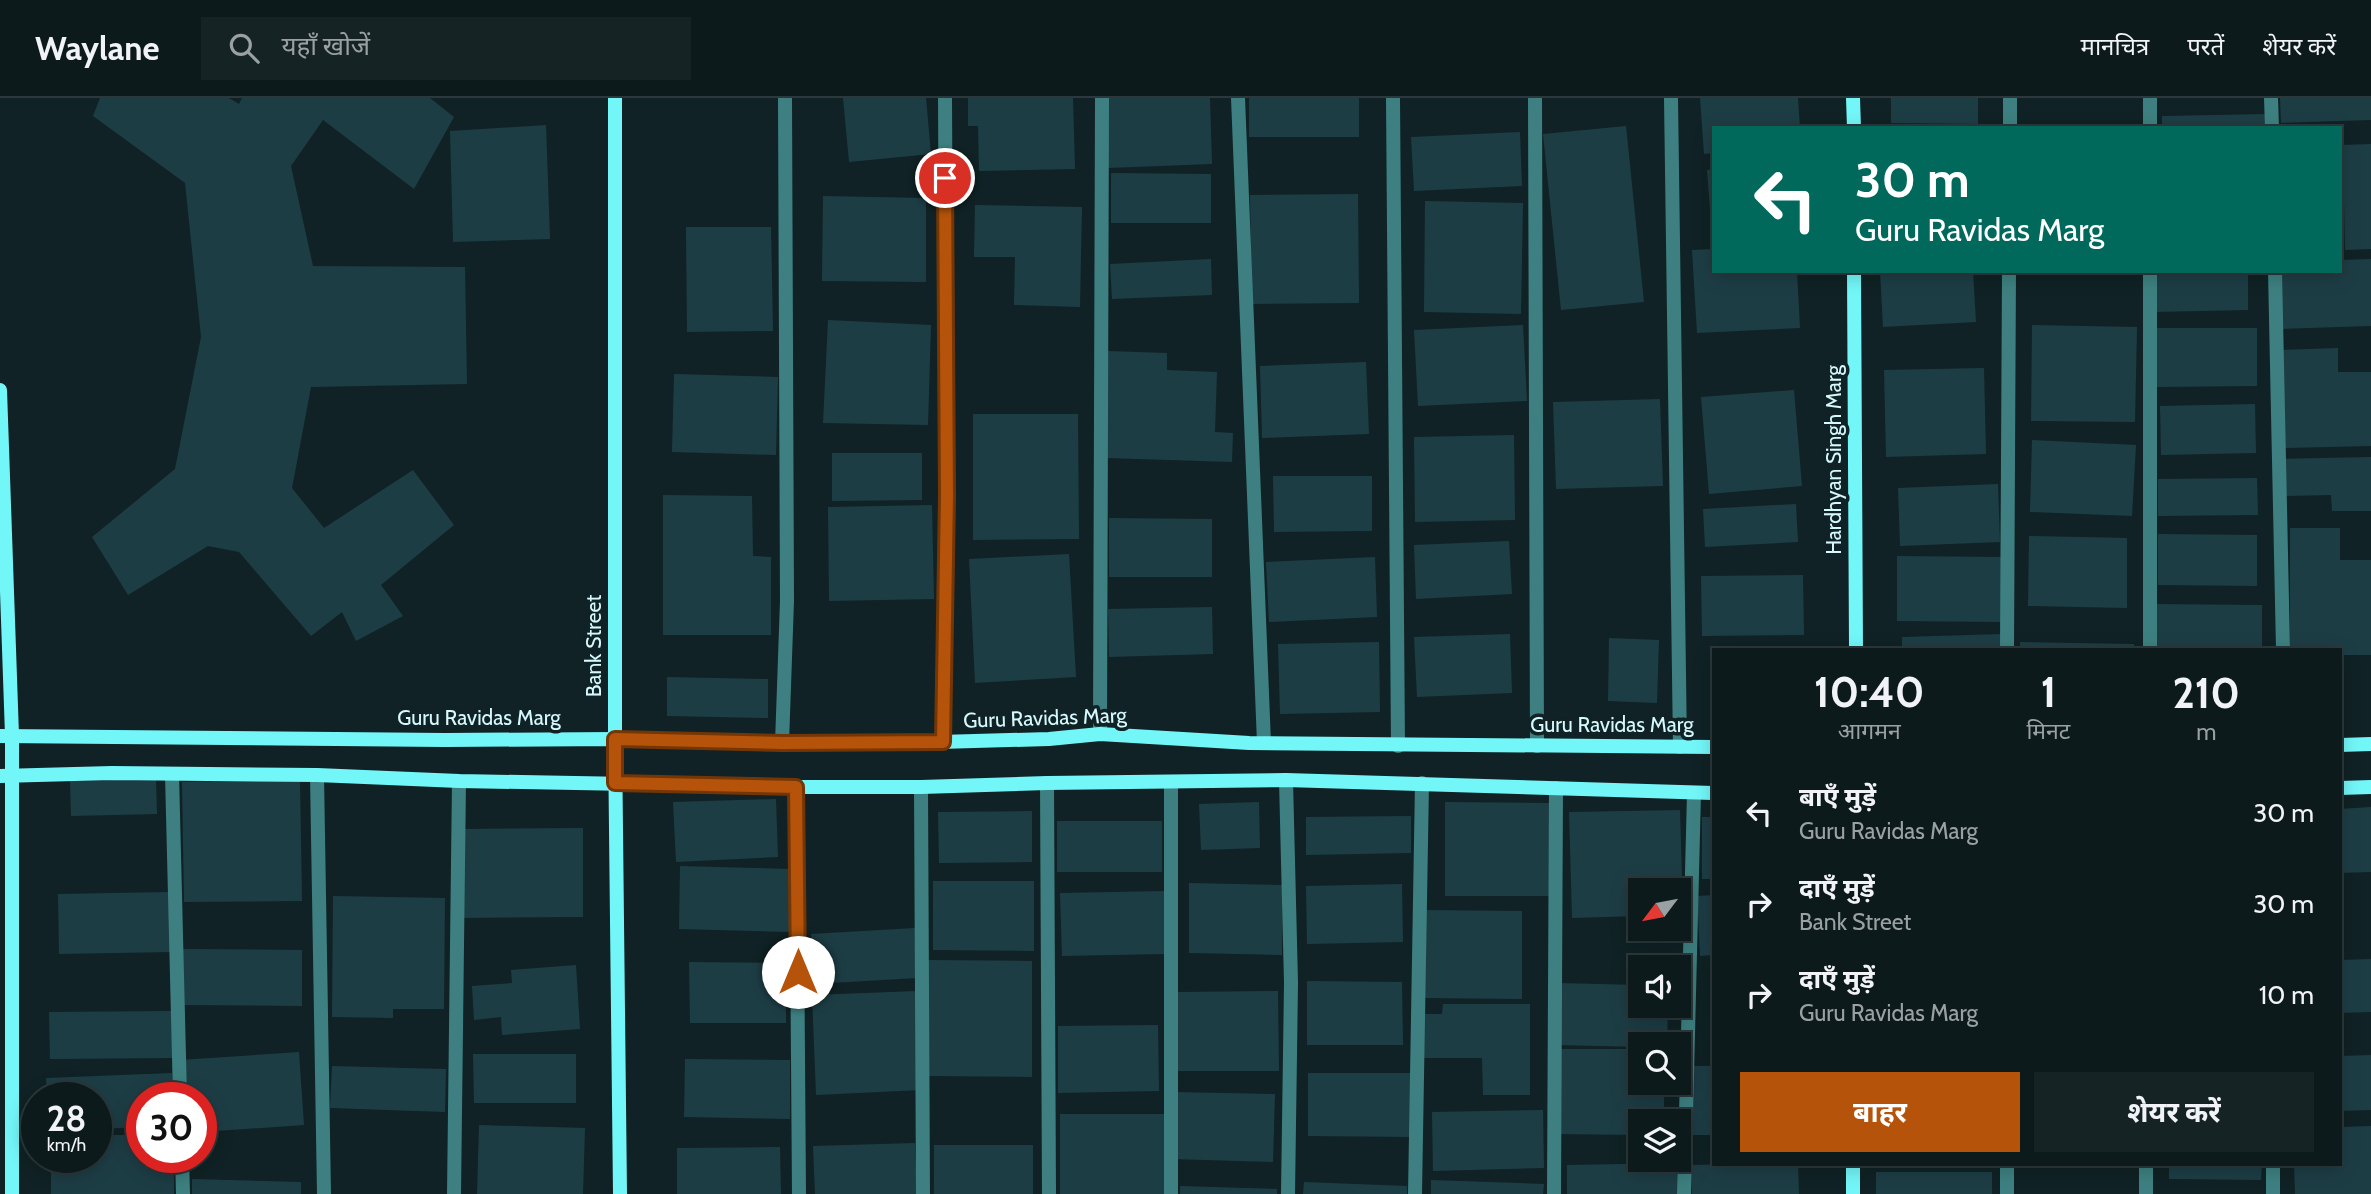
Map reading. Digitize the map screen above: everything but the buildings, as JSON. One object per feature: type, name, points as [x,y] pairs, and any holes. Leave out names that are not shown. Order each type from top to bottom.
[{"type":"street","name":"Bank Street","points":[[615,98],[615,783],[620,1194]]},
{"type":"street","points":[[782,743],[788,600],[785,98]]},
{"type":"street","points":[[943,742],[947,496],[945,98]]},
{"type":"street","points":[[1100,734],[1102,98]]},
{"type":"street","points":[[1238,98],[1264,743]]},
{"type":"street","points":[[1392,98],[1398,746]]},
{"type":"street","points":[[1535,98],[1537,746]]},
{"type":"street","points":[[1671,98],[1680,747]]},
{"type":"street","points":[[1853,98],[1854,126]]},
{"type":"street","points":[[2010,98],[2010,126]]},
{"type":"street","points":[[2150,98],[2150,126]]},
{"type":"street","points":[[2271,98],[2272,126]]},
{"type":"street","name":"Hardhyan Singh Marg","points":[[1854,273],[1856,648]]},
{"type":"street","points":[[2007,648],[2009,273]]},
{"type":"street","points":[[2150,273],[2150,648]]},
{"type":"street","points":[[2275,273],[2283,648]]},
{"type":"street","points":[[0,390],[12,1194]]},
{"type":"street","name":"Guru Ravidas Marg","points":[[6,735],[445,740],[615,739],[782,743],[943,742],[1049,739],[1100,734],[1264,743],[1398,746],[1712,747]]},
{"type":"street","points":[[2342,745],[2371,744]]},
{"type":"street","points":[[172,774],[180,1082]]},
{"type":"street","points":[[6,776],[317,775],[459,781],[796,787],[1286,780],[1712,793]]},
{"type":"street","points":[[317,775],[324,1194]]},
{"type":"street","points":[[1286,780],[1291,982],[1288,1194]]},
{"type":"street","points":[[454,1194],[459,781]]},
{"type":"street","points":[[1171,782],[1171,1194]]},
{"type":"street","points":[[1047,783],[1049,1194]]},
{"type":"street","points":[[1415,1194],[1422,783]]},
{"type":"street","points":[[796,787],[799,1194]]},
{"type":"street","points":[[921,787],[923,1194]]},
{"type":"street","points":[[2342,788],[2371,787]]},
{"type":"street","points":[[1553,1194],[1556,788]]},
{"type":"street","points":[[1685,1194],[1694,793]]},
{"type":"street","points":[[1853,1166],[1853,1194]]},
{"type":"street","points":[[2007,1166],[2007,1194]]},
{"type":"street","points":[[2146,1166],[2146,1194]]},
{"type":"street","points":[[2273,1166],[2273,1194]]},
{"type":"street","points":[[182,1173],[183,1194]]},
{"type":"route","points":[[798,972],[796,787],[615,783],[615,739],[782,743],[943,742],[947,496],[945,178]]}]
